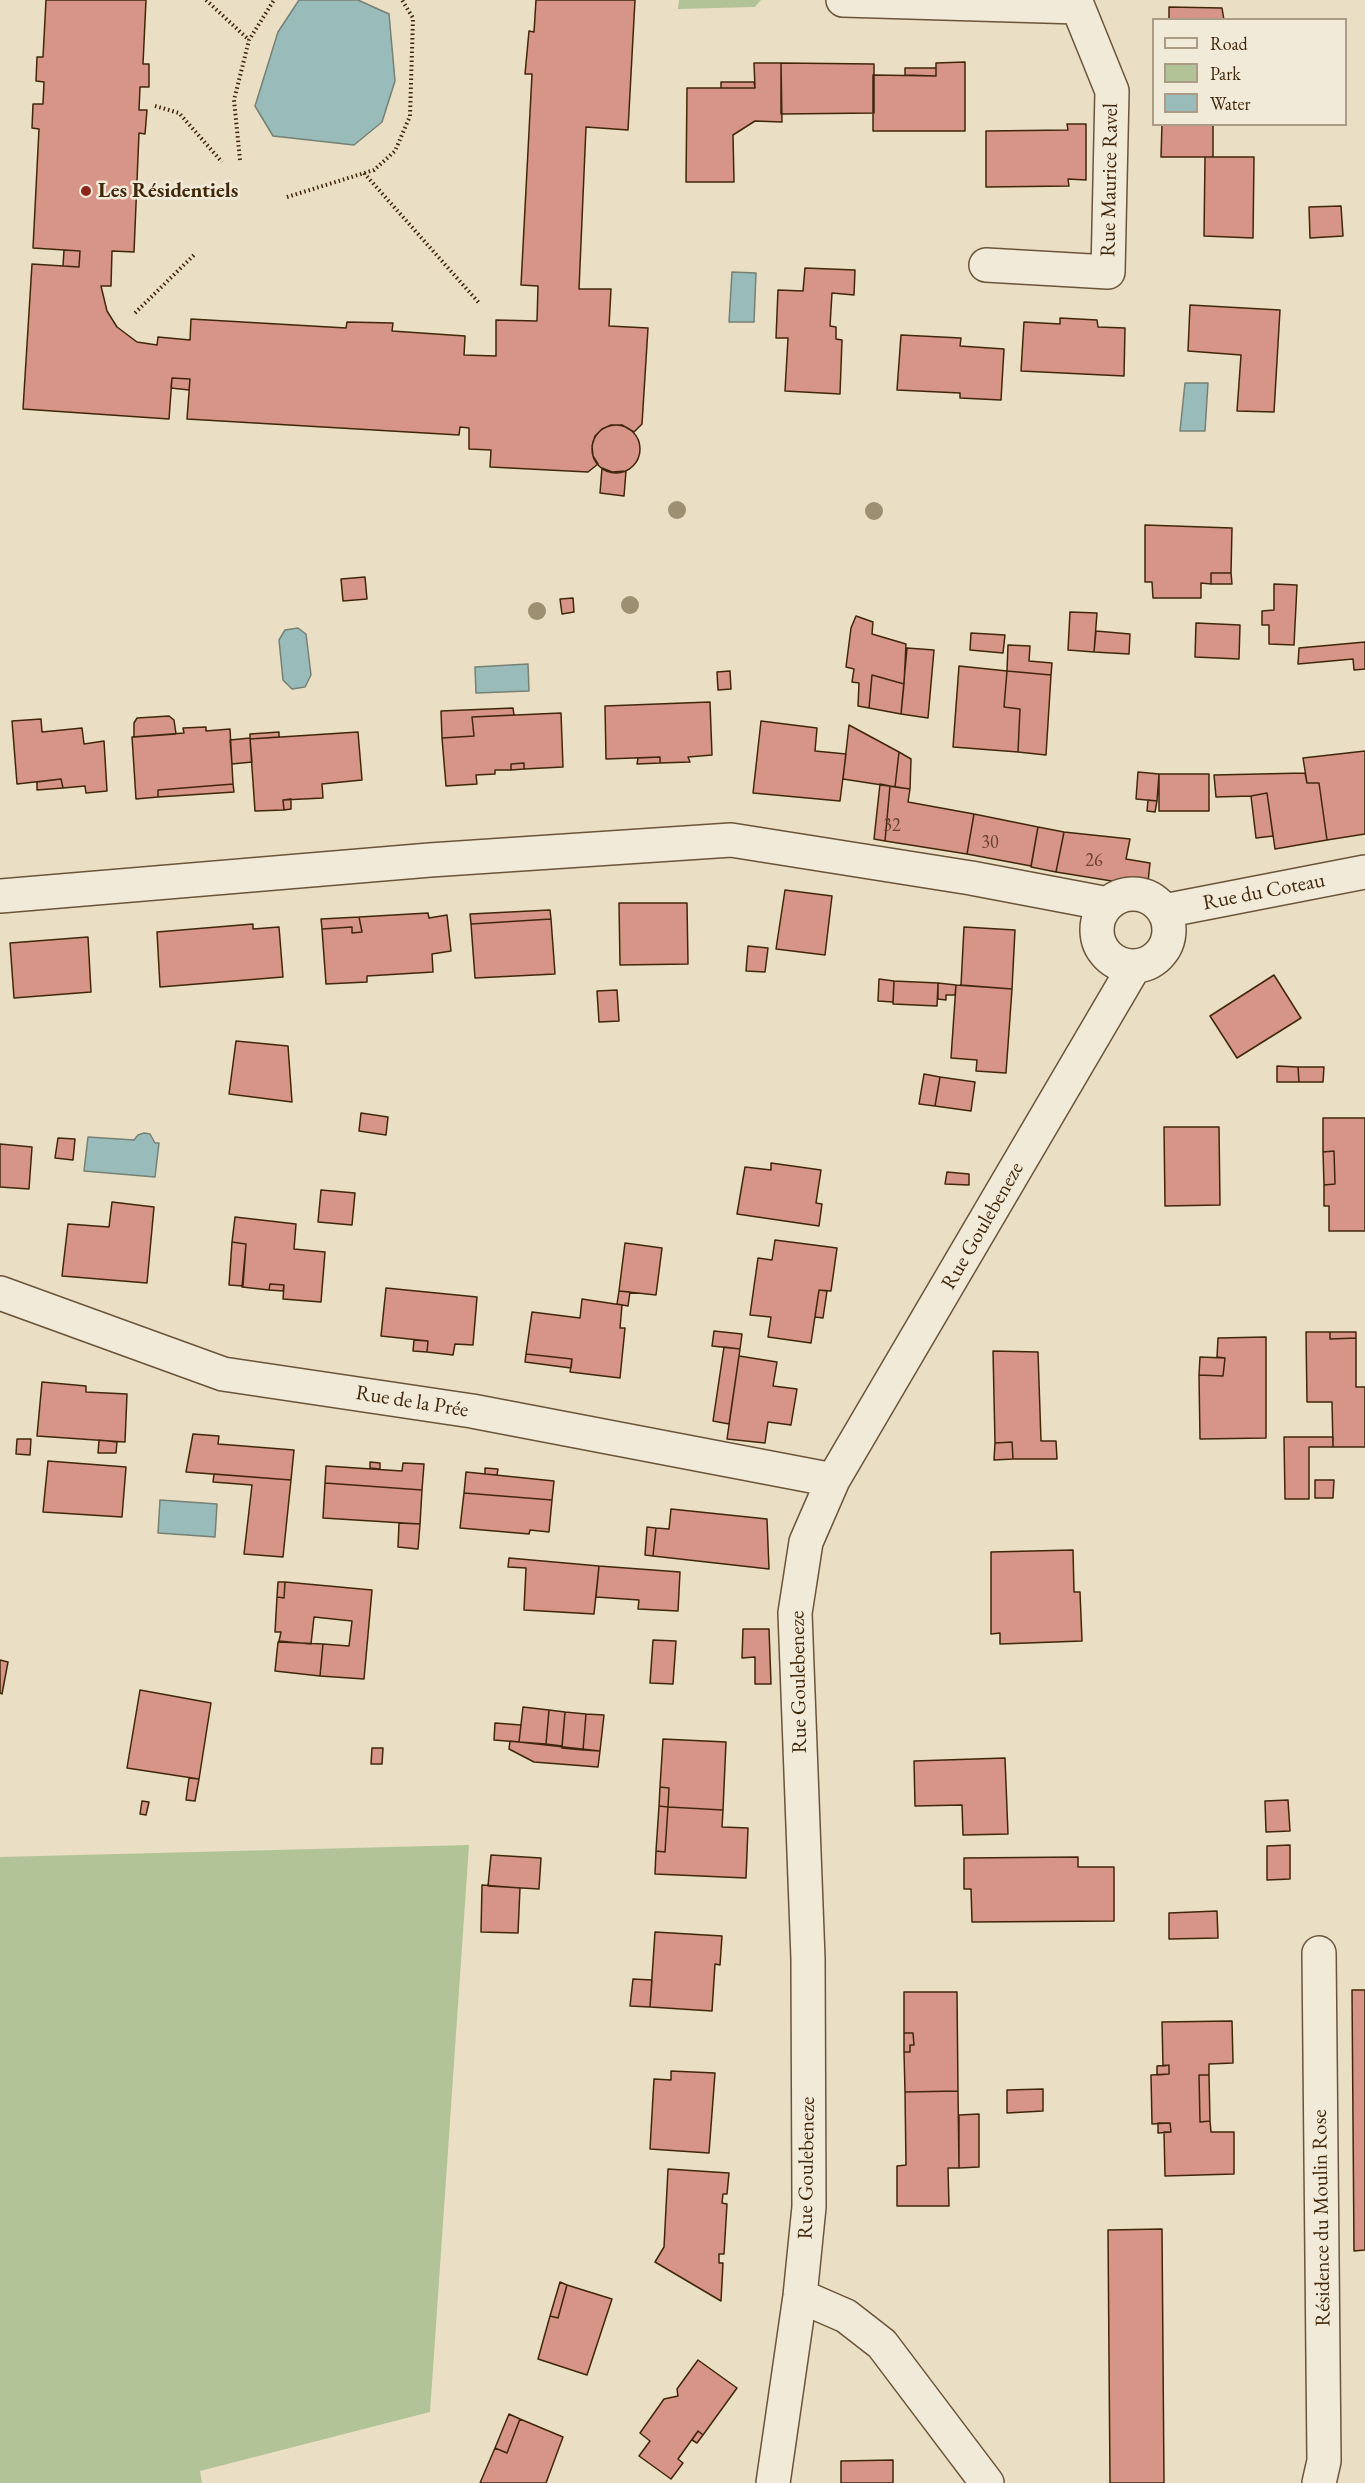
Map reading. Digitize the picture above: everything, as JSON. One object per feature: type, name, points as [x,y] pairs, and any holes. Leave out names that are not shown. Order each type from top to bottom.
[{"type":"street","name":"Rue Maurice Ravel","points":[[843,0],[1078,7],[1112,91],[1108,272],[986,265]]},
{"type":"street","points":[[0,896],[430,860],[731,840],[971,878],[1108,904]]},
{"type":"street","name":"Rue du Coteau","points":[[1164,911],[1365,872]]},
{"type":"street","points":[[1127,894],[1138,894],[1157,903],[1164,911],[1168,922],[1165,947],[1157,957],[1146,964],[1134,967],[1122,965],[1102,950],[1097,926],[1108,904],[1127,894]]},
{"type":"street","name":"Rue Goulebeneze","points":[[773,2483],[800,2296],[809,2195],[808,1959],[795,1613],[806,1542],[833,1480],[1134,967]]},
{"type":"street","name":"Rue de la Prée","points":[[0,1293],[223,1374],[472,1411],[833,1480]]},
{"type":"street","name":"Résidence du Moulin Rose","points":[[1319,1953],[1324,2461],[1319,2483]]},
{"type":"street","points":[[800,2296],[846,2316],[882,2344],[987,2483]]},
{"type":"path","points":[[206,0],[249,40]]},
{"type":"path","points":[[240,160],[234,100],[249,40],[274,0]]},
{"type":"path","points":[[287,197],[374,170],[395,151],[410,116],[414,18],[402,0]]},
{"type":"path","points":[[155,106],[179,113],[222,162]]},
{"type":"path","points":[[364,173],[480,304]]},
{"type":"path","points":[[135,312],[195,254]]},
{"type":"green space","points":[[679,0],[761,0],[755,7],[678,9]]},
{"type":"green space","points":[[469,1845],[430,2412],[200,2471],[202,2483],[0,2483],[0,1857]]},
{"type":"water","points":[[299,0],[358,0],[389,14],[395,81],[382,122],[354,145],[273,136],[255,106],[278,32]]},
{"type":"water","points":[[732,272],[756,273],[754,322],[729,322]]},
{"type":"water","points":[[1185,383],[1208,383],[1205,431],[1180,431]]},
{"type":"water","points":[[298,628],[306,634],[311,675],[305,687],[292,689],[283,680],[279,640],[285,630]]},
{"type":"water","points":[[528,664],[529,691],[476,693],[475,667]]},
{"type":"water","points":[[150,1134],[155,1143],[159,1143],[155,1177],[84,1171],[88,1137],[134,1140],[138,1135]]},
{"type":"water","points":[[160,1500],[217,1504],[215,1537],[158,1533]]},
{"type":"building","name":"Les Résidentiels","points":[[46,0],[146,0],[143,64],[149,64],[149,87],[140,87],[139,110],[147,110],[145,134],[139,133],[134,252],[112,251],[111,286],[101,286],[107,311],[117,327],[137,342],[157,345],[158,337],[190,340],[191,319],[346,328],[347,322],[393,323],[392,331],[465,336],[464,355],[496,356],[496,320],[537,321],[538,286],[521,285],[532,74],[525,74],[529,31],[534,32],[536,0],[635,0],[628,130],[586,127],[579,289],[611,289],[609,326],[648,328],[642,424],[634,432],[622,425],[611,425],[602,429],[595,436],[592,446],[593,456],[598,464],[588,472],[490,467],[491,450],[469,449],[469,428],[460,427],[459,435],[187,419],[190,379],[172,378],[169,419],[23,409],[32,264],[79,267],[80,251],[33,248],[39,129],[32,128],[33,104],[43,104],[44,82],[36,81],[37,57],[43,57]]},
{"type":"building","points":[[1169,7],[1222,8],[1224,18],[1169,18]]},
{"type":"building","points":[[965,62],[965,131],[873,131],[873,75],[936,76],[936,63]]},
{"type":"building","points":[[754,63],[781,63],[782,122],[755,121],[733,135],[734,182],[686,182],[687,88],[755,88]]},
{"type":"building","points":[[781,63],[874,64],[874,113],[781,114]]},
{"type":"building","points":[[905,68],[936,68],[936,76],[905,75]]},
{"type":"building","points":[[721,82],[754,82],[755,88],[721,88]]},
{"type":"building","points":[[1067,124],[1086,124],[1086,180],[1068,179],[1069,186],[986,187],[986,131],[1068,130]]},
{"type":"building","points":[[1162,126],[1213,126],[1213,157],[1161,157]]},
{"type":"building","points":[[1205,157],[1254,157],[1253,238],[1204,236]]},
{"type":"building","points":[[1341,206],[1343,236],[1310,238],[1309,207]]},
{"type":"building","points":[[64,250],[80,251],[79,267],[63,266]]},
{"type":"building","points":[[805,268],[855,270],[854,295],[832,293],[830,326],[836,327],[836,339],[842,340],[840,394],[785,391],[788,338],[776,338],[778,290],[803,291]]},
{"type":"building","points":[[1190,305],[1280,310],[1274,412],[1237,411],[1241,355],[1188,351]]},
{"type":"building","points":[[1060,318],[1097,320],[1098,327],[1125,328],[1124,376],[1021,371],[1024,322],[1060,324]]},
{"type":"building","points":[[901,335],[961,338],[960,346],[1004,349],[1001,400],[960,398],[960,393],[897,390]]},
{"type":"building","points":[[172,378],[190,379],[189,390],[171,388]]},
{"type":"building","points":[[611,425],[621,425],[636,435],[640,449],[639,458],[630,469],[621,473],[611,473],[596,463],[592,454],[592,444],[602,429]]},
{"type":"building","points":[[602,468],[612,472],[626,471],[624,496],[600,493]]},
{"type":"building","points":[[1145,525],[1232,528],[1231,573],[1211,573],[1211,584],[1201,583],[1201,598],[1153,598],[1152,582],[1145,582]]},
{"type":"building","points":[[1211,573],[1231,573],[1232,584],[1211,584]]},
{"type":"building","points":[[365,577],[367,599],[343,601],[341,579]]},
{"type":"building","points":[[1274,584],[1297,585],[1294,645],[1269,644],[1269,625],[1262,625],[1262,611],[1274,610]]},
{"type":"building","points":[[573,598],[574,612],[562,614],[560,599]]},
{"type":"building","points":[[1070,612],[1097,613],[1094,652],[1068,650]]},
{"type":"building","points":[[856,616],[873,622],[872,634],[906,644],[904,684],[872,675],[869,708],[858,706],[859,683],[852,682],[854,669],[846,667],[851,628]]},
{"type":"building","points":[[1196,623],[1240,625],[1239,659],[1195,657]]},
{"type":"building","points":[[1096,631],[1130,634],[1129,654],[1094,652]]},
{"type":"building","points":[[971,633],[1005,635],[1003,653],[970,650]]},
{"type":"building","points":[[1365,642],[1365,669],[1354,670],[1353,659],[1298,664],[1299,648]]},
{"type":"building","points":[[1008,645],[1030,646],[1029,661],[1052,663],[1051,675],[1007,671]]},
{"type":"building","points":[[907,648],[934,650],[928,718],[901,714]]},
{"type":"building","points":[[959,666],[1007,671],[1004,707],[1020,709],[1018,752],[953,747]]},
{"type":"building","points":[[730,671],[731,689],[718,690],[717,672]]},
{"type":"building","points":[[1007,671],[1051,675],[1046,755],[1018,752],[1020,709],[1004,707]]},
{"type":"building","points":[[872,675],[904,684],[901,714],[869,708]]},
{"type":"building","points":[[710,702],[712,755],[688,757],[690,762],[660,763],[660,757],[606,759],[605,706]]},
{"type":"building","points":[[513,708],[514,715],[472,717],[474,736],[442,738],[441,711]]},
{"type":"building","points":[[561,713],[563,767],[524,769],[524,763],[511,764],[511,770],[495,770],[495,774],[476,775],[477,784],[446,786],[442,738],[474,736],[472,717]]},
{"type":"building","points":[[169,716],[174,720],[176,734],[134,737],[134,723],[137,718]]},
{"type":"building","points":[[41,719],[42,732],[82,728],[84,744],[104,741],[107,791],[86,793],[85,786],[63,788],[61,779],[17,784],[12,721]]},
{"type":"building","points":[[761,721],[817,728],[815,751],[846,754],[840,801],[753,793]]},
{"type":"building","points":[[849,725],[899,752],[895,787],[843,779]]},
{"type":"building","points":[[206,727],[206,731],[230,729],[233,784],[158,790],[158,797],[136,799],[132,737],[184,733],[183,728]]},
{"type":"building","points":[[279,732],[279,737],[250,739],[250,734]]},
{"type":"building","points":[[358,732],[362,780],[322,784],[323,798],[283,800],[284,810],[255,811],[250,739]]},
{"type":"building","points":[[250,738],[252,762],[232,764],[230,740]]},
{"type":"building","points":[[1365,751],[1365,834],[1327,840],[1319,783],[1307,783],[1303,758]]},
{"type":"building","points":[[899,752],[911,759],[910,789],[895,787]]},
{"type":"building","points":[[660,757],[660,763],[637,764],[638,758]]},
{"type":"building","points":[[524,763],[524,769],[511,770],[511,764]]},
{"type":"building","points":[[1138,772],[1159,774],[1157,801],[1136,799]]},
{"type":"building","points":[[1305,773],[1307,783],[1319,783],[1327,840],[1275,849],[1267,793],[1216,797],[1214,775]]},
{"type":"building","points":[[1159,774],[1209,774],[1209,811],[1159,811]]},
{"type":"building","points":[[61,779],[63,788],[37,790],[37,782]]},
{"type":"building","points":[[233,784],[234,792],[158,797],[158,790]]},
{"type":"building","points":[[880,784],[890,786],[885,841],[874,839]]},
{"type":"building","points":[[890,786],[910,789],[908,802],[974,814],[967,854],[885,841]]},
{"type":"building","points":[[1267,793],[1273,836],[1256,838],[1251,796]]},
{"type":"building","points":[[291,799],[291,809],[284,810],[283,800]]},
{"type":"building","points":[[1148,800],[1157,801],[1155,812],[1147,811]]},
{"type":"building","points":[[974,814],[1038,827],[1031,866],[967,854]]},
{"type":"building","points":[[1038,827],[1064,832],[1056,872],[1031,867]]},
{"type":"building","points":[[1064,832],[1130,839],[1126,859],[1150,863],[1148,882],[1118,882],[1056,872]]},
{"type":"building","points":[[785,890],[832,896],[825,955],[776,949]]},
{"type":"building","points":[[619,903],[687,903],[688,964],[620,965]]},
{"type":"building","points":[[550,910],[551,919],[471,924],[470,914]]},
{"type":"building","points":[[428,913],[429,918],[447,915],[451,951],[432,954],[433,972],[367,976],[367,982],[326,984],[322,929],[352,927],[352,933],[362,932],[359,917]]},
{"type":"building","points":[[359,917],[362,932],[352,933],[352,927],[322,929],[321,919]]},
{"type":"building","points":[[551,919],[555,974],[475,978],[471,924]]},
{"type":"building","points":[[253,924],[253,929],[279,927],[283,977],[160,987],[157,932]]},
{"type":"building","points":[[964,927],[1015,930],[1012,989],[961,985]]},
{"type":"building","points":[[88,937],[91,992],[14,998],[10,943]]},
{"type":"building","points":[[748,946],[768,948],[765,972],[746,971]]},
{"type":"building","points":[[1274,975],[1301,1018],[1237,1058],[1210,1016]]},
{"type":"building","points":[[879,979],[894,981],[893,1002],[878,1001]]},
{"type":"building","points":[[894,981],[938,983],[937,1006],[893,1004]]},
{"type":"building","points":[[938,983],[956,985],[955,995],[946,995],[946,1000],[938,999]]},
{"type":"building","points":[[956,985],[1012,989],[1006,1073],[976,1071],[977,1060],[951,1058]]},
{"type":"building","points":[[617,990],[619,1021],[599,1022],[597,991]]},
{"type":"building","points":[[236,1041],[288,1046],[292,1102],[229,1094]]},
{"type":"building","points":[[1277,1066],[1298,1067],[1299,1082],[1277,1082]]},
{"type":"building","points":[[1298,1067],[1324,1067],[1323,1082],[1299,1082]]},
{"type":"building","points":[[924,1074],[940,1077],[935,1106],[919,1104]]},
{"type":"building","points":[[940,1077],[975,1082],[971,1111],[935,1106]]},
{"type":"building","points":[[361,1113],[388,1117],[386,1135],[359,1131]]},
{"type":"building","points":[[1323,1118],[1365,1118],[1365,1231],[1329,1231],[1329,1206],[1324,1206],[1324,1185],[1335,1184],[1334,1151],[1323,1152]]},
{"type":"building","points":[[1164,1127],[1219,1127],[1220,1205],[1165,1206]]},
{"type":"building","points":[[58,1138],[75,1139],[73,1160],[55,1158]]},
{"type":"building","points":[[0,1144],[32,1147],[29,1189],[0,1187]]},
{"type":"building","points":[[1334,1151],[1335,1184],[1324,1185],[1323,1152]]},
{"type":"building","points":[[771,1163],[821,1170],[816,1203],[822,1204],[819,1226],[737,1214],[745,1167],[771,1170]]},
{"type":"building","points":[[947,1172],[969,1174],[969,1185],[945,1184]]},
{"type":"building","points":[[321,1190],[355,1193],[352,1225],[318,1222]]},
{"type":"building","points":[[112,1202],[154,1207],[147,1283],[62,1276],[68,1224],[109,1227]]},
{"type":"building","points":[[235,1217],[296,1224],[294,1249],[325,1252],[321,1302],[283,1299],[284,1285],[270,1284],[269,1290],[242,1287],[246,1244],[232,1242]]},
{"type":"building","points":[[775,1240],[837,1248],[831,1291],[819,1290],[811,1343],[768,1337],[771,1317],[750,1315],[758,1258],[772,1260]]},
{"type":"building","points":[[232,1242],[246,1244],[243,1286],[229,1285]]},
{"type":"building","points":[[625,1243],[662,1248],[656,1295],[619,1291]]},
{"type":"building","points":[[270,1284],[284,1285],[283,1291],[269,1290]]},
{"type":"building","points":[[386,1288],[477,1297],[473,1345],[455,1344],[453,1355],[427,1352],[428,1341],[381,1336]]},
{"type":"building","points":[[819,1290],[827,1291],[823,1318],[815,1317]]},
{"type":"building","points":[[619,1291],[630,1292],[628,1306],[617,1304]]},
{"type":"building","points":[[582,1299],[622,1305],[620,1328],[625,1328],[620,1378],[570,1372],[572,1359],[526,1354],[532,1312],[580,1318]]},
{"type":"building","points":[[714,1331],[742,1334],[740,1349],[712,1346]]},
{"type":"building","points":[[1306,1332],[1330,1332],[1330,1339],[1356,1338],[1356,1387],[1365,1387],[1365,1447],[1333,1447],[1332,1402],[1307,1402]]},
{"type":"building","points":[[1330,1332],[1356,1332],[1356,1338],[1330,1339]]},
{"type":"building","points":[[1266,1337],[1266,1438],[1200,1439],[1199,1375],[1223,1376],[1225,1358],[1217,1357],[1218,1338]]},
{"type":"building","points":[[414,1340],[428,1341],[427,1352],[413,1351]]},
{"type":"building","points":[[724,1347],[740,1349],[729,1424],[713,1421]]},
{"type":"building","points":[[993,1351],[1038,1352],[1041,1441],[1056,1441],[1057,1459],[1013,1459],[1012,1442],[995,1443]]},
{"type":"building","points":[[526,1354],[572,1359],[571,1368],[525,1362]]},
{"type":"building","points":[[739,1356],[777,1362],[773,1386],[797,1389],[791,1425],[768,1422],[765,1443],[727,1439]]},
{"type":"building","points":[[1200,1357],[1225,1358],[1223,1376],[1199,1375]]},
{"type":"building","points":[[42,1382],[86,1386],[86,1392],[127,1394],[125,1442],[37,1436]]},
{"type":"building","points":[[193,1434],[219,1436],[218,1444],[294,1450],[291,1480],[186,1472]]},
{"type":"building","points":[[1284,1437],[1333,1437],[1333,1447],[1309,1447],[1309,1499],[1285,1499]]},
{"type":"building","points":[[17,1439],[31,1439],[30,1455],[16,1454]]},
{"type":"building","points":[[99,1440],[117,1442],[116,1453],[98,1453]]},
{"type":"building","points":[[1012,1442],[1013,1459],[994,1460],[995,1443]]},
{"type":"building","points":[[48,1461],[126,1467],[122,1517],[43,1512]]},
{"type":"building","points":[[370,1462],[380,1463],[380,1469],[370,1468]]},
{"type":"building","points":[[403,1463],[424,1464],[422,1490],[325,1483],[326,1466],[402,1471]]},
{"type":"building","points":[[485,1468],[498,1469],[497,1475],[485,1474]]},
{"type":"building","points":[[466,1472],[554,1481],[552,1500],[464,1493]]},
{"type":"building","points":[[214,1474],[291,1480],[283,1557],[244,1554],[252,1485],[213,1482]]},
{"type":"building","points":[[1315,1480],[1334,1480],[1333,1498],[1315,1498]]},
{"type":"building","points":[[325,1483],[422,1490],[420,1524],[323,1518]]},
{"type":"building","points":[[464,1493],[552,1500],[549,1532],[530,1530],[529,1534],[460,1528]]},
{"type":"building","points":[[671,1509],[767,1519],[769,1569],[653,1556],[656,1528],[669,1529]]},
{"type":"building","points":[[399,1523],[420,1524],[418,1549],[398,1547]]},
{"type":"building","points":[[647,1527],[656,1528],[653,1556],[645,1555]]},
{"type":"building","points":[[1073,1550],[1074,1592],[1080,1592],[1082,1641],[1000,1644],[1000,1633],[991,1634],[991,1552]]},
{"type":"building","points":[[509,1558],[599,1566],[594,1614],[524,1610],[526,1568],[508,1567]]},
{"type":"building","points":[[599,1566],[680,1572],[678,1611],[638,1609],[639,1600],[596,1597]]},
{"type":"building","points":[[278,1582],[285,1582],[284,1598],[277,1597]]},
{"type":"building","points":[[285,1582],[372,1590],[364,1679],[320,1676],[323,1644],[349,1646],[352,1621],[314,1617],[311,1644],[279,1641],[281,1632],[275,1632],[277,1597],[284,1598]]},
{"type":"building","points":[[743,1629],[769,1629],[771,1684],[755,1684],[755,1657],[742,1658]]},
{"type":"building","points":[[653,1640],[676,1641],[673,1684],[650,1683]]},
{"type":"building","points":[[278,1642],[323,1644],[320,1676],[275,1671]]},
{"type":"building","points":[[0,1660],[8,1662],[2,1694],[0,1693]]},
{"type":"building","points":[[140,1690],[211,1703],[199,1779],[127,1768]]},
{"type":"building","points":[[523,1707],[549,1710],[546,1744],[519,1742]]},
{"type":"building","points":[[549,1710],[565,1712],[562,1746],[546,1744]]},
{"type":"building","points":[[565,1712],[586,1714],[583,1750],[562,1748]]},
{"type":"building","points":[[586,1714],[604,1715],[600,1751],[583,1750]]},
{"type":"building","points":[[495,1723],[521,1725],[519,1742],[494,1740]]},
{"type":"building","points":[[663,1739],[726,1742],[723,1810],[668,1807],[669,1788],[660,1787]]},
{"type":"building","points":[[510,1741],[600,1751],[598,1767],[534,1762],[509,1749]]},
{"type":"building","points":[[372,1748],[383,1748],[382,1764],[371,1764]]},
{"type":"building","points":[[1005,1758],[1008,1834],[963,1835],[962,1805],[915,1806],[914,1761]]},
{"type":"building","points":[[189,1778],[199,1779],[195,1801],[186,1800]]},
{"type":"building","points":[[660,1787],[669,1788],[668,1807],[659,1806]]},
{"type":"building","points":[[1288,1800],[1290,1831],[1266,1832],[1265,1801]]},
{"type":"building","points":[[142,1801],[149,1802],[146,1815],[140,1814]]},
{"type":"building","points":[[659,1806],[668,1807],[665,1852],[656,1851]]},
{"type":"building","points":[[668,1807],[723,1810],[722,1827],[748,1828],[746,1878],[655,1874],[656,1851],[665,1852]]},
{"type":"building","points":[[1290,1845],[1290,1879],[1267,1880],[1267,1846]]},
{"type":"building","points":[[491,1855],[541,1858],[539,1889],[488,1886]]},
{"type":"building","points":[[1078,1857],[1078,1867],[1114,1867],[1114,1921],[972,1922],[971,1889],[964,1889],[964,1858]]},
{"type":"building","points":[[482,1885],[520,1888],[518,1933],[481,1932]]},
{"type":"building","points":[[1217,1911],[1218,1938],[1169,1939],[1169,1913]]},
{"type":"building","points":[[655,1932],[722,1936],[720,1965],[715,1964],[712,2011],[650,2007]]},
{"type":"building","points":[[633,1979],[652,1980],[650,2007],[630,2006]]},
{"type":"building","points":[[1352,1990],[1365,1990],[1365,2250],[1354,2251]]},
{"type":"building","points":[[904,1992],[957,1992],[958,2091],[905,2092],[904,2052],[910,2052],[910,2045],[914,2045],[913,2033],[904,2033]]},
{"type":"building","points":[[1232,2021],[1233,2063],[1209,2064],[1209,2075],[1199,2075],[1200,2122],[1210,2121],[1211,2132],[1234,2132],[1234,2174],[1165,2176],[1164,2132],[1171,2132],[1170,2123],[1152,2124],[1151,2075],[1169,2074],[1169,2065],[1163,2066],[1162,2022]]},
{"type":"building","points":[[904,2033],[913,2033],[914,2045],[910,2045],[910,2052],[904,2052]]},
{"type":"building","points":[[1169,2065],[1169,2074],[1157,2075],[1157,2066]]},
{"type":"building","points":[[671,2071],[715,2073],[709,2153],[650,2149],[654,2079],[671,2080]]},
{"type":"building","points":[[1199,2075],[1209,2075],[1210,2121],[1200,2122]]},
{"type":"building","points":[[1043,2089],[1043,2111],[1007,2113],[1007,2090]]},
{"type":"building","points":[[958,2091],[959,2168],[948,2168],[949,2206],[897,2206],[897,2166],[906,2165],[905,2092]]},
{"type":"building","points":[[979,2114],[979,2167],[959,2168],[959,2115]]},
{"type":"building","points":[[1158,2123],[1170,2123],[1171,2132],[1158,2133]]},
{"type":"building","points":[[668,2169],[729,2173],[727,2194],[723,2194],[722,2203],[727,2204],[724,2254],[719,2254],[719,2263],[723,2263],[721,2301],[655,2262],[664,2247]]},
{"type":"building","points":[[1162,2229],[1164,2483],[1110,2483],[1108,2230]]},
{"type":"building","points":[[560,2282],[567,2285],[558,2318],[550,2316]]},
{"type":"building","points":[[567,2285],[612,2299],[587,2375],[538,2359],[550,2316],[558,2318]]},
{"type":"building","points":[[698,2360],[737,2388],[703,2435],[698,2431],[678,2459],[683,2463],[671,2479],[639,2456],[650,2441],[640,2433],[664,2399],[678,2396],[677,2389]]},
{"type":"building","points":[[509,2414],[520,2419],[507,2453],[495,2448]]},
{"type":"building","points":[[520,2419],[563,2437],[546,2483],[480,2483],[495,2448],[507,2453]]},
{"type":"building","points":[[698,2431],[703,2435],[697,2443],[692,2440]]},
{"type":"building","points":[[893,2460],[893,2483],[841,2483],[841,2461]]},
{"type":"place","name":"Les Résidentiels","points":[[86,191]]}]
